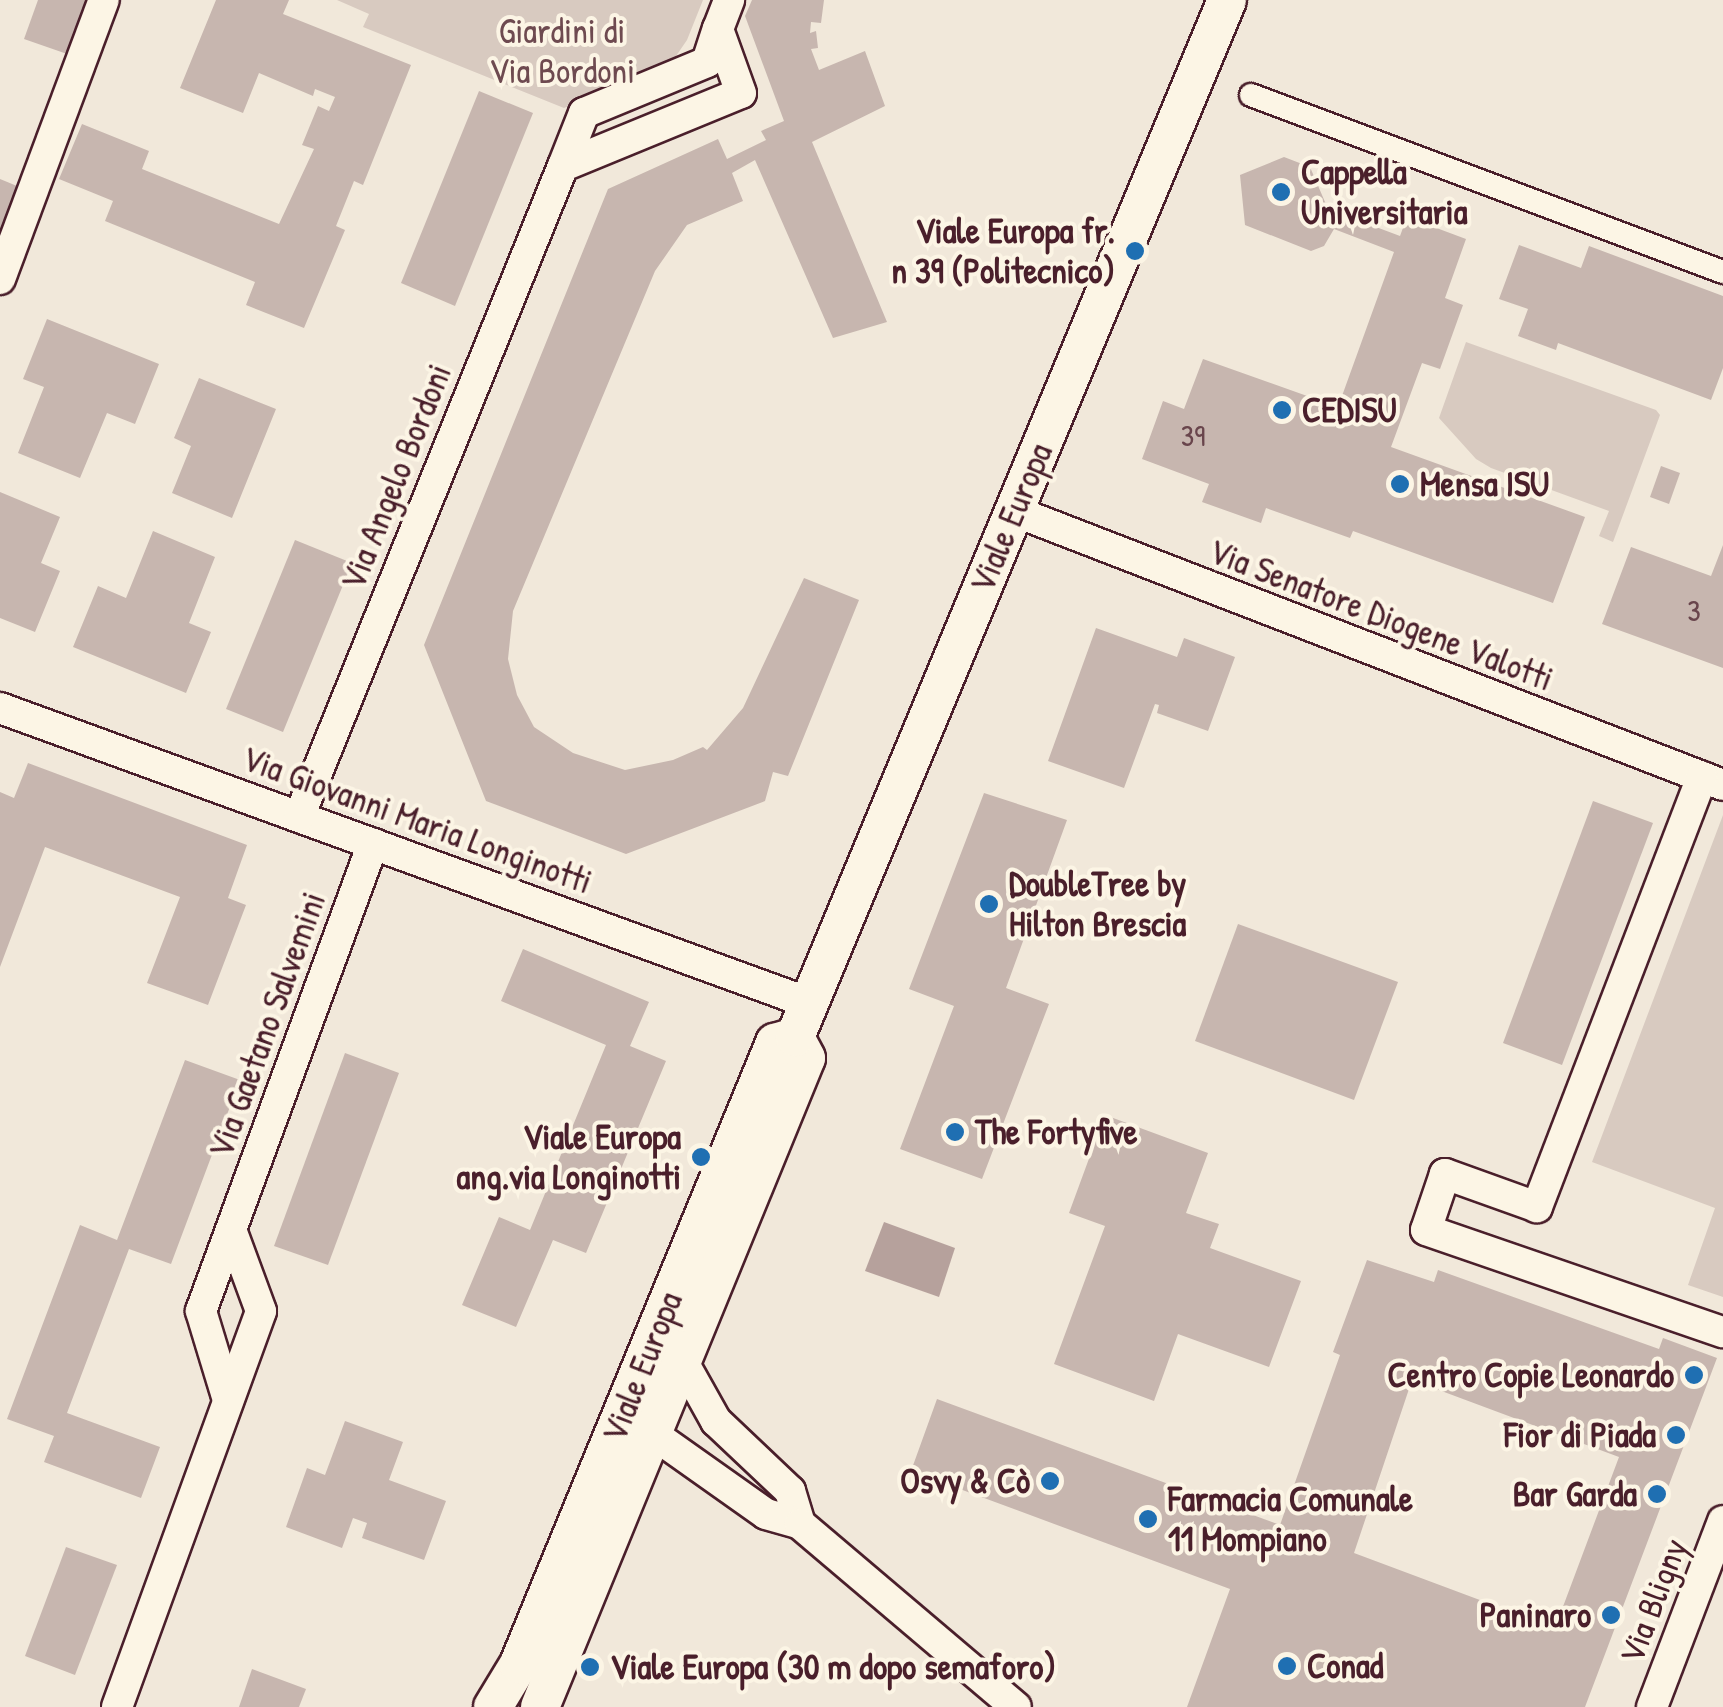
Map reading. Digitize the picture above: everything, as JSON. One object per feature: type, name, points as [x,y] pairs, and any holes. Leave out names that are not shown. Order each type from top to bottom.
[{"type":"street","points":[[0,279],[104,0]]},
{"type":"street","name":"Via Angelo Bordoni","points":[[299,817],[584,113],[707,62],[730,0]]},
{"type":"street","name":"Viale Europa","points":[[494,1707],[519,1664],[775,1042],[802,1020],[1227,0]]},
{"type":"street","points":[[563,166],[741,94],[718,29]]},
{"type":"street","points":[[1251,95],[1452,174],[1723,272]]},
{"type":"street","name":"Via Senatore Diogene Valotti","points":[[1014,511],[1712,781]]},
{"type":"street","name":"Via Giovanni Maria Longinotti","points":[[0,708],[373,844],[802,1020]]},
{"type":"street","points":[[1712,781],[1537,1206],[1446,1174],[1426,1230],[1723,1332]]},
{"type":"street","name":"Via Gaetano Salvemini","points":[[228,1400],[201,1311],[373,844]]},
{"type":"street","name":"Viale Europa","points":[[540,1707],[806,1058],[802,1020]]},
{"type":"street","points":[[117,1707],[260,1311],[232,1232]]},
{"type":"street","points":[[678,1278],[682,1307],[643,1398],[645,1422],[653,1434],[766,1514],[800,1524],[1016,1707]]},
{"type":"street","points":[[682,1362],[716,1422],[790,1490],[800,1524]]},
{"type":"street","name":"Via Bligny","points":[[1652,1707],[1723,1521]]},
{"type":"green space","name":"Giardini di Via Bordoni","points":[[337,0],[703,0],[687,40],[674,59],[564,108],[363,27],[369,14]]},
{"type":"green space","points":[[1466,342],[1656,410],[1660,415],[1613,542],[1599,536],[1609,511],[1491,468],[1476,459],[1439,418]]},
{"type":"green space","points":[[1723,815],[1723,1297],[1688,1285],[1715,1208],[1592,1162]]},
{"type":"shaded area","points":[[884,1222],[955,1248],[939,1297],[865,1271]]},
{"type":"building","points":[[38,0],[90,0],[70,55],[24,39]]},
{"type":"building","points":[[216,0],[289,0],[283,14],[411,65],[363,185],[354,181],[336,226],[345,230],[304,328],[246,305],[255,282],[105,221],[113,201],[59,179],[82,124],[149,151],[142,169],[279,224],[314,149],[302,145],[318,106],[329,111],[335,97],[315,89],[313,96],[259,73],[243,113],[180,88]]},
{"type":"building","points":[[752,0],[824,0],[821,23],[811,22],[810,33],[816,31],[818,48],[811,49],[819,70],[865,51],[885,106],[812,142],[887,322],[833,338],[755,160],[732,173],[743,201],[687,225],[655,271],[513,611],[508,659],[517,695],[534,727],[573,753],[625,770],[673,760],[703,747],[707,750],[743,708],[804,578],[859,600],[788,776],[773,772],[765,801],[626,854],[486,801],[424,645],[608,189],[718,139],[727,159],[766,140],[761,131],[784,121],[745,16]]},
{"type":"building","points":[[479,91],[533,113],[455,306],[401,283]]},
{"type":"building","name":"CEDISU","points":[[1284,157],[1310,167],[1328,209],[1400,236],[1407,217],[1466,239],[1445,298],[1463,305],[1440,369],[1422,363],[1391,447],[1585,517],[1553,603],[1353,531],[1350,538],[1266,508],[1261,523],[1202,502],[1209,484],[1142,459],[1163,401],[1184,409],[1203,359],[1338,407],[1394,252],[1334,229],[1324,246],[1311,251],[1245,225],[1240,175]]},
{"type":"building","points":[[0,179],[17,186],[1,233],[0,233]]},
{"type":"building","points":[[1519,245],[1581,268],[1589,246],[1723,296],[1723,368],[1711,400],[1558,343],[1556,350],[1518,336],[1528,309],[1499,299]]},
{"type":"building","points":[[47,319],[159,364],[135,424],[107,413],[80,478],[18,453],[44,387],[23,379]]},
{"type":"building","points":[[199,378],[276,409],[232,518],[172,493],[191,446],[174,438]]},
{"type":"building","points":[[1661,466],[1680,473],[1669,504],[1650,497]]},
{"type":"building","points":[[0,492],[60,517],[41,563],[60,571],[35,632],[0,618]]},
{"type":"building","points":[[153,531],[215,557],[189,623],[211,632],[186,693],[73,647],[98,586],[126,598]]},
{"type":"building","points":[[295,540],[352,563],[283,732],[226,709]]},
{"type":"building","points":[[1723,545],[1723,668],[1602,624],[1631,547],[1711,576]]},
{"type":"building","points":[[1096,628],[1177,657],[1184,638],[1235,657],[1208,731],[1157,713],[1159,705],[1155,704],[1124,788],[1048,761]]},
{"type":"building","points":[[28,763],[247,845],[228,898],[246,905],[208,1005],[147,983],[180,897],[45,847],[0,967],[0,792],[14,798]]},
{"type":"building","name":"DoubleTree by Hilton Brescia","points":[[984,793],[1067,820],[1006,988],[1049,1004],[982,1179],[900,1149],[954,1006],[909,989]]},
{"type":"building","points":[[1593,801],[1653,823],[1562,1065],[1503,1043]]},
{"type":"building","points":[[1238,924],[1398,982],[1354,1100],[1195,1041]]},
{"type":"building","points":[[523,949],[649,1002],[630,1046],[666,1061],[586,1253],[553,1240],[516,1327],[462,1305],[499,1217],[530,1230],[606,1045],[501,1001]]},
{"type":"building","points":[[345,1053],[399,1073],[328,1265],[274,1246]]},
{"type":"building","points":[[185,1060],[240,1080],[171,1264],[129,1249],[67,1413],[160,1447],[141,1498],[44,1462],[54,1436],[7,1419],[80,1225],[117,1240]]},
{"type":"building","points":[[1105,1115],[1208,1153],[1186,1213],[1219,1224],[1210,1248],[1301,1281],[1269,1367],[1178,1334],[1154,1401],[1054,1364],[1105,1226],[1069,1213]]},
{"type":"building","points":[[1367,1260],[1434,1282],[1438,1270],[1659,1349],[1663,1338],[1717,1358],[1585,1707],[1187,1707],[1230,1589],[911,1471],[937,1399],[1280,1525],[1340,1355],[1333,1352]],"holes":[[[1412,1380],[1619,1457],[1555,1628],[1354,1553]]]},
{"type":"building","points":[[345,1421],[403,1442],[389,1480],[446,1501],[424,1560],[362,1538],[367,1523],[353,1518],[342,1548],[286,1527],[307,1468],[325,1475]]},
{"type":"building","points":[[66,1547],[117,1565],[75,1675],[25,1656]]},
{"type":"building","points":[[252,1669],[306,1689],[299,1707],[239,1707]]},
{"type":"place","name":"Cappella Universitaria","points":[[1281,192]]},
{"type":"place","name":"Viale Europa fr. n 39 (Politecnico)","points":[[1135,251]]},
{"type":"place","name":"CEDISU","points":[[1282,410]]},
{"type":"place","name":"Mensa ISU","points":[[1400,484]]},
{"type":"place","name":"DoubleTree by Hilton Brescia","points":[[989,904]]},
{"type":"place","name":"The Fortyfive","points":[[955,1132]]},
{"type":"place","name":"Viale Europa ang.via Longinotti","points":[[701,1157]]},
{"type":"place","name":"Centro Copie Leonardo","points":[[1694,1375]]},
{"type":"place","name":"Fior di Piada","points":[[1676,1435]]},
{"type":"place","name":"Osvy & Cò","points":[[1050,1481]]},
{"type":"place","name":"Bar Garda","points":[[1657,1494]]},
{"type":"place","name":"Farmacia Comunale 11 Mompiano","points":[[1148,1519]]},
{"type":"place","name":"Paninaro","points":[[1611,1615]]},
{"type":"place","name":"Conad","points":[[1287,1666]]},
{"type":"place","name":"Viale Europa (30 m dopo semaforo)","points":[[590,1667]]}]
